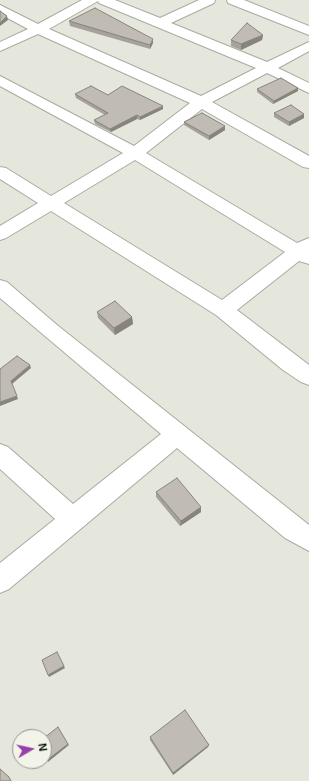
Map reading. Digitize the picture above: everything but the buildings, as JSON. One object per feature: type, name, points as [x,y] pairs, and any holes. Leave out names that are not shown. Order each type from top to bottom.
[{"type":"street","points":[[0,47],[38,30],[92,0]]},
{"type":"street","points":[[104,0],[268,68],[309,88]]},
{"type":"street","points":[[161,23],[209,0]]},
{"type":"street","points":[[233,0],[309,30]]},
{"type":"street","points":[[0,9],[38,30],[201,102],[309,163]]},
{"type":"street","points":[[0,234],[50,202],[135,153],[201,102],[309,46]]},
{"type":"street","points":[[0,80],[135,153],[305,251],[223,310]]},
{"type":"street","points":[[0,172],[223,310],[291,364],[309,376]]},
{"type":"street","points":[[0,287],[50,330],[294,530],[309,539]]},
{"type":"street","points":[[0,580],[177,434]]},
{"type":"street","points":[[0,454],[73,520]]}]
